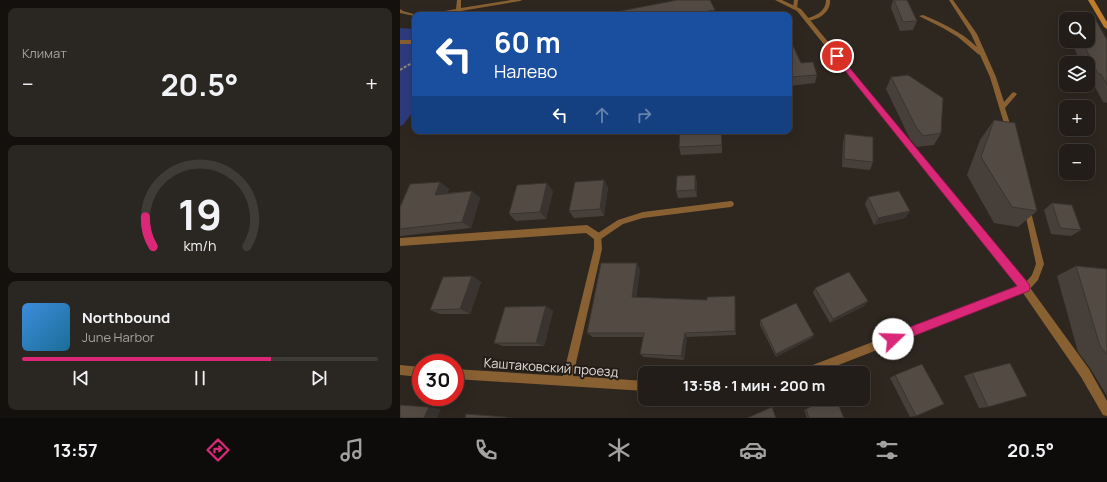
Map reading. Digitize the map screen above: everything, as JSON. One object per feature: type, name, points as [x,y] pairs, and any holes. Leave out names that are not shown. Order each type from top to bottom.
[{"type":"street","points":[[778,0],[796,4],[807,20],[1025,288],[1085,373],[1107,411]]},
{"type":"street","points":[[1091,0],[1107,27]]},
{"type":"street","points":[[400,242],[587,229],[598,237],[598,249],[568,381]]},
{"type":"street","points":[[823,366],[1025,288]]},
{"type":"street","points":[[400,370],[412,371]]},
{"type":"street","name":"Каштаковский проезд","points":[[464,375],[638,386]]},
{"type":"lane","points":[[458,10],[459,0]]},
{"type":"lane","points":[[446,12],[520,0]]},
{"type":"lane","points":[[807,20],[819,16],[825,11],[829,5],[828,0]]},
{"type":"lane","points":[[951,0],[974,34],[994,76],[1011,134]]},
{"type":"lane","points":[[400,12],[412,15]]},
{"type":"lane","points":[[921,16],[945,26],[971,42],[985,57]]},
{"type":"lane","points":[[400,42],[412,42]]},
{"type":"lane","points":[[1003,107],[1014,94]]},
{"type":"lane","points":[[1025,288],[1035,277],[1040,264],[1026,203]]},
{"type":"lane","points":[[598,237],[621,222],[643,215],[731,204]]},
{"type":"path","points":[[400,70],[412,62]]},
{"type":"shaded area","points":[[400,28],[412,29],[412,113],[403,125],[400,126]]},
{"type":"building","points":[[677,0],[710,0],[715,10],[704,12],[615,12]]},
{"type":"building","points":[[894,0],[907,0],[917,21],[903,22]]},
{"type":"building","points":[[1095,19],[1107,40],[1107,85],[1101,74],[1098,74],[1095,68],[1095,56],[1089,56],[1085,48],[1095,48]]},
{"type":"building","points":[[792,44],[801,63],[813,62],[817,75],[792,77]]},
{"type":"building","points":[[908,75],[943,98],[941,133],[923,136],[916,127],[891,77]]},
{"type":"building","points":[[994,120],[1015,123],[1037,211],[1012,207],[981,157]]},
{"type":"building","points":[[680,134],[721,134],[722,145],[679,147]]},
{"type":"building","points":[[845,134],[873,137],[873,162],[844,159]]},
{"type":"building","points":[[695,175],[695,190],[676,191],[677,176]]},
{"type":"building","points":[[604,180],[600,209],[569,211],[575,182]]},
{"type":"building","points":[[440,182],[435,195],[472,191],[462,222],[400,229],[400,207],[410,184]]},
{"type":"building","points":[[547,183],[540,212],[509,214],[517,185]]},
{"type":"building","points":[[899,191],[910,211],[878,218],[868,197]]},
{"type":"building","points":[[1052,203],[1072,205],[1081,230],[1060,228]]},
{"type":"building","points":[[601,263],[637,263],[632,297],[707,300],[707,297],[735,296],[735,331],[685,333],[681,356],[640,354],[644,333],[587,333]]},
{"type":"building","points":[[1076,266],[1107,269],[1107,355],[1100,346]]},
{"type":"building","points":[[849,272],[868,301],[833,319],[815,288]]},
{"type":"building","points":[[472,276],[460,309],[430,310],[443,277]]},
{"type":"building","points":[[796,303],[814,335],[776,354],[760,320]]},
{"type":"building","points":[[546,306],[536,343],[494,343],[505,307]]},
{"type":"building","points":[[1010,363],[1027,396],[988,407],[972,373]]},
{"type":"building","points":[[922,364],[944,404],[916,416],[895,375]]},
{"type":"building","points":[[400,405],[429,407],[424,418],[400,418]]},
{"type":"building","points":[[813,406],[839,406],[844,418],[809,418],[806,409]]},
{"type":"building","points":[[772,407],[776,418],[747,418]]},
{"type":"building","points":[[466,414],[506,417],[465,418]]},
{"type":"route","points":[[837,56],[1025,288],[893,339]]}]
